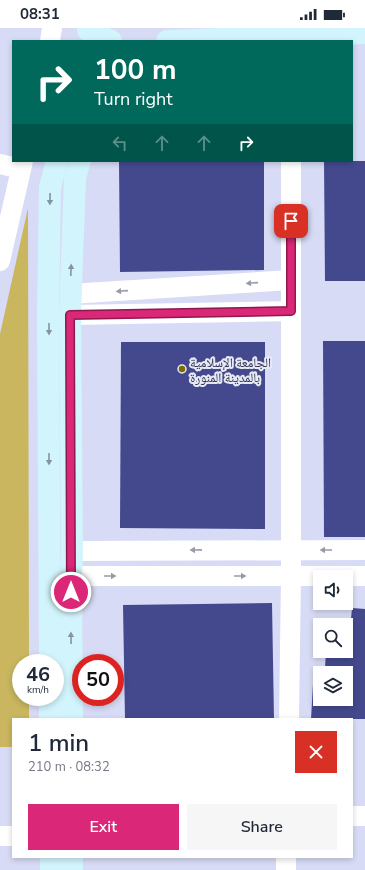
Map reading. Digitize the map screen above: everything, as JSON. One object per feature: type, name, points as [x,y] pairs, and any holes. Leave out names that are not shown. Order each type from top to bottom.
[{"type":"main road","points":[[117,40],[123,28]]},
{"type":"main road","points":[[89,32],[109,40]]},
{"type":"main road","points":[[192,40],[365,33]]},
{"type":"main road","points":[[50,654],[48,318],[50,187],[57,162]]},
{"type":"main road","points":[[72,718],[70,294],[75,178],[80,162]]},
{"type":"main road","points":[[50,706],[50,718]]},
{"type":"main road","points":[[51,858],[51,870]]},
{"type":"main road","points":[[72,858],[72,870]]},
{"type":"street","points":[[50,40],[52,28]]},
{"type":"street","points":[[289,718],[291,576],[291,162]]},
{"type":"street","points":[[0,164],[22,165],[0,262]]},
{"type":"street","points":[[70,294],[291,280]]},
{"type":"street","points":[[70,315],[291,311]]},
{"type":"street","points":[[72,551],[291,549],[365,550]]},
{"type":"street","points":[[71,576],[365,576]]},
{"type":"street","points":[[353,816],[365,816]]},
{"type":"street","points":[[0,836],[12,836]]},
{"type":"street","points":[[286,858],[286,870]]},
{"type":"shaded area","points":[[28,208],[29,654],[12,654],[12,706],[29,706],[29,718],[12,718],[12,747],[0,747],[0,334]]},
{"type":"building","points":[[365,161],[365,281],[325,281],[324,162]]},
{"type":"building","points":[[119,162],[264,162],[264,270],[120,272]]},
{"type":"building","points":[[323,341],[365,341],[365,537],[324,537]]},
{"type":"building","points":[[121,342],[265,342],[265,529],[120,528]]},
{"type":"building","points":[[272,603],[274,718],[125,718],[123,605]]},
{"type":"building","points":[[353,608],[365,609],[365,719],[311,718],[313,684],[313,706],[353,706],[353,666],[325,666],[326,658],[353,658],[352,610]]},
{"type":"place","name":"الجامعة الإسلامية بالمدينة المنورة","points":[[182,369]]},
{"type":"route","points":[[71,592],[70,315],[291,311],[291,221]]}]
